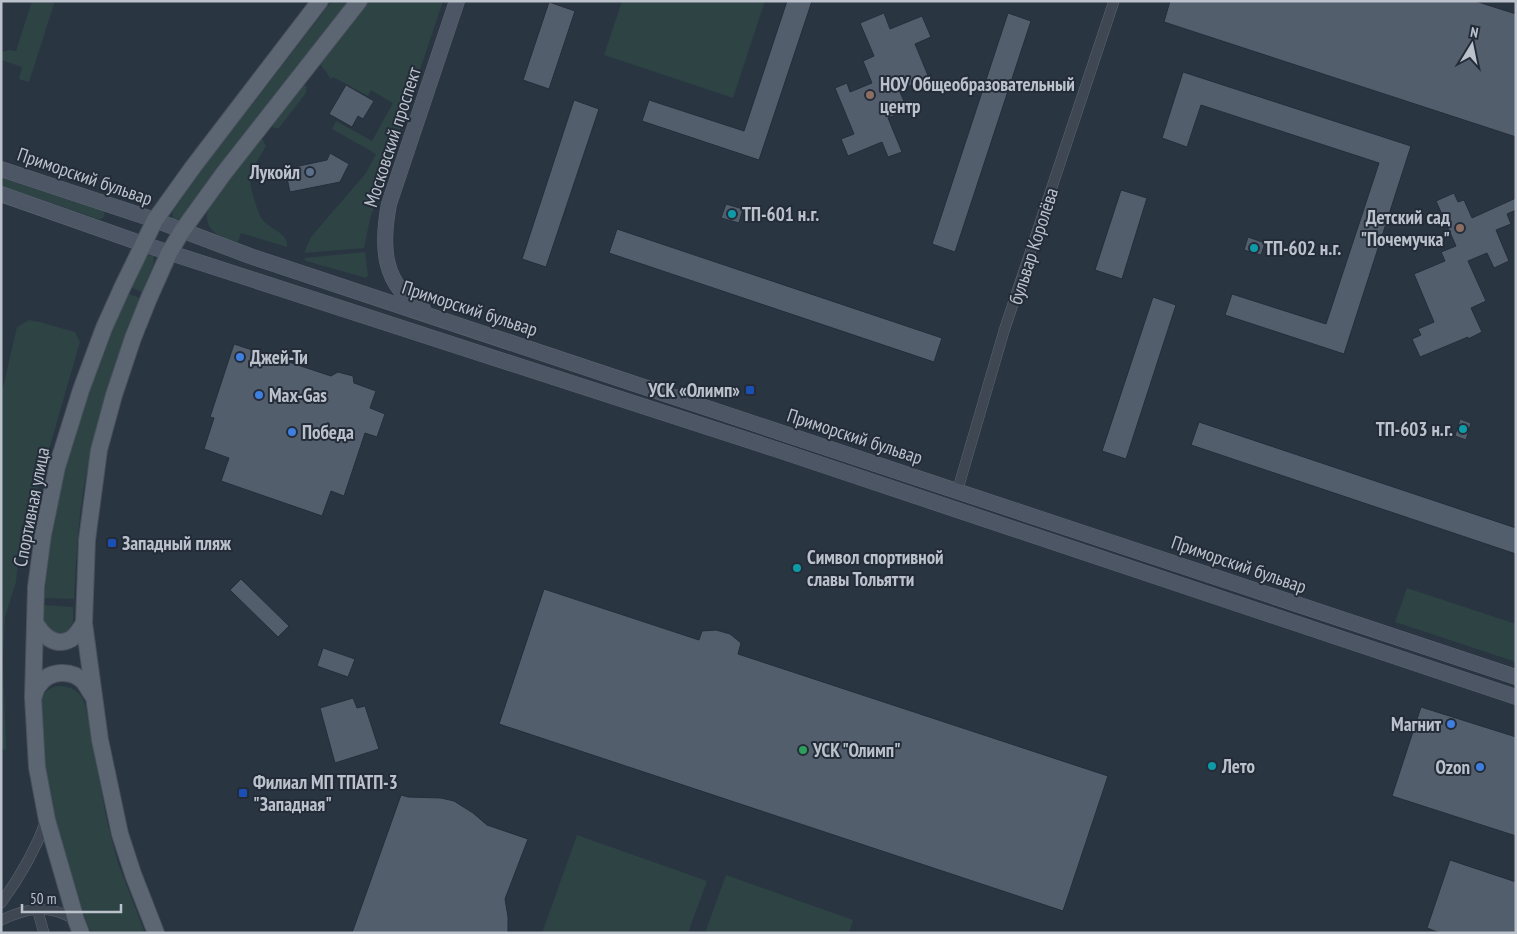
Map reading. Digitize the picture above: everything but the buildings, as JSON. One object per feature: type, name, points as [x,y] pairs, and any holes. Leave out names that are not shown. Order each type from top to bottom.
[{"type":"main road","points":[[155,220],[193,167],[320,1]]},
{"type":"main road","points":[[156,933],[120,834],[100,740],[84,623],[87,540],[100,450],[114,395],[133,338],[149,298],[182,231],[360,1]]},
{"type":"main road","name":"Московский проспект","points":[[444,320],[413,303],[397,286],[388,268],[385,250],[385,227],[389,204],[457,1]]},
{"type":"main road","name":"Приморский бульвар","points":[[1,168],[155,220],[250,256],[1516,677]]},
{"type":"main road","points":[[1,194],[170,253],[760,444],[1516,697]]},
{"type":"main road","name":"Спортивная улица","points":[[78,927],[47,820],[37,767],[34,697],[36,587],[43,535],[57,467],[81,390],[104,328],[155,220]]},
{"type":"main road","points":[[35,622],[40,632],[49,639],[58,642],[72,638],[84,623]]},
{"type":"main road","points":[[34,697],[39,684],[57,673],[64,672],[74,675],[84,682],[93,696]]},
{"type":"street","name":"бульвар Королёва","points":[[957,492],[1004,332],[1114,1]]},
{"type":"street","points":[[1,903],[22,872],[38,843],[47,820]]},
{"type":"street","points":[[36,908],[44,933]]},
{"type":"street","points":[[1,920],[20,911],[36,908],[56,910],[78,927]]},
{"type":"green space","points":[[32,1],[55,1],[29,82],[19,79],[22,67],[1,60],[1,52],[16,51]]},
{"type":"green space","points":[[332,1],[349,1],[182,216],[179,219],[174,219],[173,211],[200,172]]},
{"type":"green space","points":[[364,1],[443,1],[370,219],[364,248],[304,253],[311,237],[366,173],[376,154],[332,129],[336,121],[372,141],[393,103],[371,90],[368,96],[333,77],[331,79],[318,61]]},
{"type":"green space","points":[[622,1],[765,1],[733,98],[604,55]]},
{"type":"green space","points":[[302,84],[307,87],[306,93],[279,128],[274,128],[271,125]]},
{"type":"green space","points":[[261,139],[266,146],[251,174],[252,192],[262,219],[285,238],[287,247],[241,233],[238,242],[230,240],[217,234],[209,226],[207,220],[209,204],[258,140]]},
{"type":"green space","points":[[1,175],[102,210],[105,216],[98,219],[1,186]]},
{"type":"green space","points":[[365,252],[368,275],[366,278],[306,261],[304,258]]},
{"type":"green space","points":[[149,255],[154,256],[153,266],[142,292],[130,287],[146,257]]},
{"type":"green space","points":[[127,293],[140,298],[102,415],[83,491],[74,599],[44,598],[54,522],[69,454],[84,407]]},
{"type":"green space","points":[[29,320],[75,332],[80,342],[32,508],[21,528],[16,582],[5,617],[3,660],[6,750],[1,749],[1,396],[17,327]]},
{"type":"green space","points":[[1407,588],[1516,624],[1516,662],[1395,622]]},
{"type":"green space","points":[[44,605],[73,607],[73,621],[69,631],[58,634],[52,632],[43,624]]},
{"type":"green space","points":[[58,686],[75,690],[85,704],[107,821],[118,863],[145,933],[92,933],[87,923],[63,848],[45,771],[40,707],[42,698],[47,690]]},
{"type":"green space","points":[[577,835],[707,881],[688,933],[542,933]]},
{"type":"green space","points":[[726,875],[853,920],[849,933],[705,933]]},
{"type":"place","name":"НОУ Общеобразовательный центр","points":[[870,95]]},
{"type":"place","name":"Лукойл","points":[[310,172]]},
{"type":"place","name":"ТП-601 н.г.","points":[[732,214]]},
{"type":"place","name":"Детский сад \"Почемучка\"","points":[[1460,228]]},
{"type":"place","name":"ТП-602 н.г.","points":[[1254,248]]},
{"type":"place","name":"Джей-Ти","points":[[240,357]]},
{"type":"place","name":"УСК «Олимп»","points":[[750,390]]},
{"type":"place","name":"Max-Gas","points":[[259,395]]},
{"type":"place","name":"ТП-603 н.г.","points":[[1463,429]]},
{"type":"place","name":"Победа","points":[[292,432]]},
{"type":"place","name":"Западный пляж","points":[[112,543]]},
{"type":"place","name":"Символ спортивной славы Тольятти","points":[[797,568]]},
{"type":"place","name":"Магнит","points":[[1451,724]]},
{"type":"place","name":"УСК \"Олимп\"","points":[[803,750]]},
{"type":"place","name":"Лето","points":[[1212,766]]},
{"type":"place","name":"Ozon","points":[[1480,767]]},
{"type":"place","name":"Филиал МП ТПАТП-3 \"Западная\"","points":[[243,793]]}]
